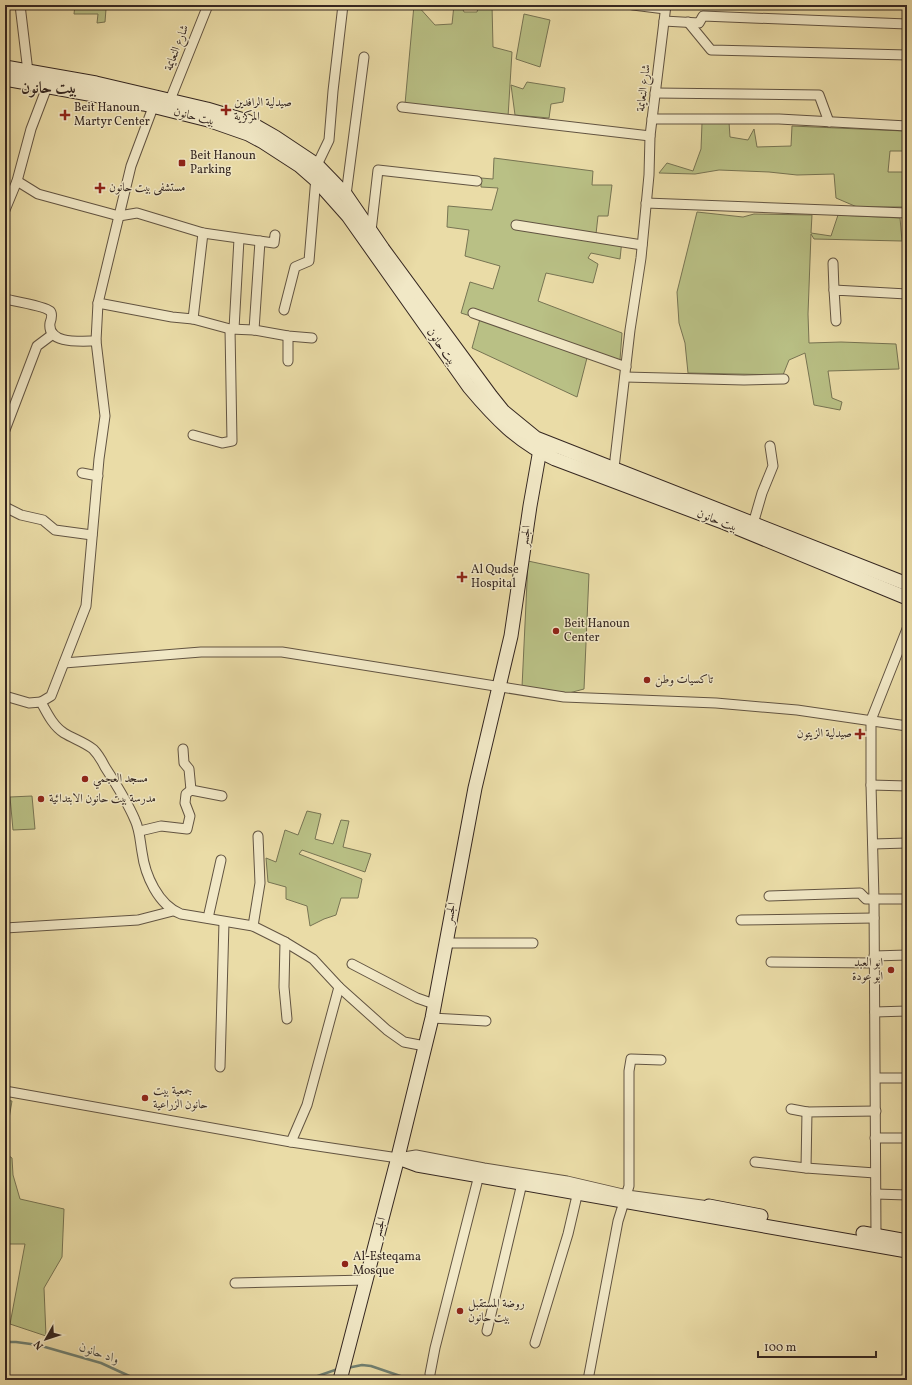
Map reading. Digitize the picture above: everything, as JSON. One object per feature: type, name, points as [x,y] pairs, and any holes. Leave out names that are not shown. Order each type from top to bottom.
[{"type":"main road","name":"بيت حانون","points":[[5,67],[28,72],[46,81]]},
{"type":"main road","name":"بيت حانون","points":[[5,79],[96,83],[248,134],[284,155],[316,180],[348,216],[469,387],[491,413],[509,430],[541,446],[907,598]]},
{"type":"main road","name":"بيت حانون","points":[[154,102],[170,100],[247,121],[317,165],[346,195],[491,396],[503,411],[536,438],[541,446],[614,468],[907,584]]},
{"type":"main road","name":"الجسر","points":[[340,1380],[351,1334],[367,1280],[432,1018],[475,788],[500,687],[516,610],[529,513],[541,446]]},
{"type":"main road","points":[[398,1158],[417,1165],[483,1172],[523,1179],[907,1251]]},
{"type":"main road","points":[[709,1206],[907,1241]]},
{"type":"street","points":[[20,5],[28,72]]},
{"type":"street","name":"شارع النعايمة","points":[[170,100],[208,5]]},
{"type":"street","points":[[284,310],[296,267],[309,261],[317,165],[329,140],[343,5]]},
{"type":"street","points":[[633,5],[665,7]]},
{"type":"street","name":"شارع النعايمة","points":[[614,468],[642,246],[649,175],[650,136],[665,7]]},
{"type":"street","points":[[664,21],[699,23],[703,16],[907,24]]},
{"type":"street","points":[[688,22],[711,50],[907,56]]},
{"type":"street","points":[[346,195],[364,57]]},
{"type":"street","points":[[5,210],[17,181],[46,81]]},
{"type":"street","points":[[655,93],[819,96],[829,122]]},
{"type":"street","points":[[5,696],[29,703],[40,702],[52,696],[86,606],[105,416],[96,341],[98,303],[130,166],[154,102]]},
{"type":"street","points":[[402,107],[650,136]]},
{"type":"street","points":[[652,119],[779,119],[907,126]]},
{"type":"street","points":[[371,231],[378,170],[477,181]]},
{"type":"street","points":[[17,181],[38,194],[119,216],[137,213],[203,233],[239,239],[274,243],[275,235]]},
{"type":"street","points":[[646,203],[907,213]]},
{"type":"street","points":[[516,225],[642,246]]},
{"type":"street","points":[[193,319],[203,233]]},
{"type":"street","points":[[193,435],[222,443],[232,441],[232,329],[239,239]]},
{"type":"street","points":[[254,330],[260,241]]},
{"type":"street","points":[[833,263],[836,321]]},
{"type":"street","points":[[834,290],[907,294]]},
{"type":"street","points":[[5,299],[44,308],[50,312],[52,314],[50,330],[59,339],[96,341]]},
{"type":"street","points":[[98,303],[172,317],[193,319],[232,329],[254,330],[288,336],[312,338]]},
{"type":"street","points":[[474,313],[625,372],[744,380],[784,379]]},
{"type":"street","points":[[5,430],[37,346],[53,334]]},
{"type":"street","points":[[288,336],[288,361]]},
{"type":"street","points":[[753,524],[762,493],[773,466],[770,446]]},
{"type":"street","points":[[82,473],[98,476]]},
{"type":"street","points":[[5,507],[21,515],[43,520],[55,530],[92,535]]},
{"type":"street","points":[[876,1235],[876,1078],[871,720],[907,629]]},
{"type":"street","points":[[64,663],[201,652],[282,652],[564,697],[716,703],[797,710],[907,726]]},
{"type":"street","points":[[40,702],[50,719],[63,732],[95,750],[130,808],[140,831],[141,852],[148,877],[157,892],[173,911],[181,914],[253,926],[285,942],[313,959],[339,987],[387,1030],[404,1042],[425,1046]]},
{"type":"street","points":[[183,749],[184,763],[189,769],[191,790]]},
{"type":"street","points":[[871,785],[907,786]]},
{"type":"street","points":[[140,831],[160,826],[188,829],[190,816],[185,803],[186,794],[191,790],[222,796]]},
{"type":"street","points":[[253,926],[260,883],[258,836]]},
{"type":"street","points":[[873,844],[907,843]]},
{"type":"street","points":[[208,918],[221,860]]},
{"type":"street","points":[[769,896],[860,893],[866,899],[907,899]]},
{"type":"street","points":[[5,928],[138,920],[173,911]]},
{"type":"street","points":[[741,920],[874,918]]},
{"type":"street","points":[[220,1068],[224,922]]},
{"type":"street","points":[[285,942],[284,987],[287,1019]]},
{"type":"street","points":[[446,943],[534,943]]},
{"type":"street","points":[[771,962],[874,960],[907,955]]},
{"type":"street","points":[[352,964],[417,998],[434,1004]]},
{"type":"street","points":[[290,1142],[307,1105],[339,987]]},
{"type":"street","points":[[874,1012],[907,1012]]},
{"type":"street","points":[[432,1018],[486,1021]]},
{"type":"street","points":[[588,1380],[618,1221],[629,1186],[629,1072],[631,1059],[661,1060]]},
{"type":"street","points":[[876,1078],[907,1078]]},
{"type":"street","points":[[5,1091],[290,1142],[398,1158]]},
{"type":"street","points":[[791,1109],[807,1112],[876,1111]]},
{"type":"street","points":[[806,1168],[807,1112]]},
{"type":"street","points":[[875,1138],[907,1138]]},
{"type":"street","points":[[755,1162],[806,1168],[875,1173]]},
{"type":"street","points":[[430,1374],[435,1348],[472,1200],[478,1179],[483,1172]]},
{"type":"street","points":[[487,1331],[523,1179]]},
{"type":"street","points":[[535,1343],[568,1234],[579,1189]]},
{"type":"street","points":[[876,1194],[907,1195]]},
{"type":"street","points":[[625,1198],[709,1206]]},
{"type":"street","points":[[235,1283],[367,1280]]},
{"type":"green space","points":[[75,5],[130,5],[130,9],[106,9],[105,22],[97,23],[98,14],[74,14]]},
{"type":"green space","points":[[414,5],[417,5],[435,25],[452,24],[454,5],[461,5],[464,12],[477,12],[479,5],[492,5],[493,47],[512,52],[508,117],[405,104]]},
{"type":"green space","points":[[524,14],[550,20],[540,67],[516,59]]},
{"type":"green space","points":[[527,82],[565,88],[563,102],[551,104],[549,118],[515,115],[511,85],[523,89]]},
{"type":"green space","points":[[729,122],[730,137],[748,140],[754,129],[757,147],[791,146],[792,126],[904,131],[904,144],[907,146],[907,151],[890,151],[888,172],[907,172],[907,207],[857,207],[836,198],[834,174],[797,175],[769,172],[719,170],[695,174],[659,173],[667,163],[693,171],[701,149],[702,123]]},
{"type":"green space","points":[[494,158],[593,171],[592,185],[612,185],[608,216],[598,216],[596,234],[622,240],[620,259],[591,253],[588,258],[598,264],[593,283],[546,273],[538,301],[622,333],[620,360],[589,350],[577,397],[472,348],[480,319],[461,313],[470,282],[493,289],[500,266],[465,256],[469,230],[447,227],[448,206],[492,210],[498,188],[481,187],[481,178],[493,179]]},
{"type":"green space","points":[[697,212],[743,217],[754,214],[812,215],[811,233],[831,236],[838,215],[900,218],[902,241],[814,239],[811,234],[808,314],[809,343],[841,342],[896,344],[899,369],[828,371],[832,398],[842,402],[840,410],[814,405],[805,353],[789,360],[783,375],[688,373],[685,343],[679,323],[677,292]]},
{"type":"green space","name":"Beit Hanoun Center","points":[[528,561],[589,574],[584,689],[569,693],[522,687]]},
{"type":"green space","points":[[32,796],[35,829],[13,830],[10,797]]},
{"type":"green space","points":[[307,811],[321,814],[315,839],[333,844],[341,820],[349,821],[343,847],[371,854],[365,872],[302,850],[299,854],[362,879],[358,898],[341,898],[336,915],[310,926],[307,906],[286,899],[286,887],[268,882],[266,858],[276,862],[285,830],[298,835]]},
{"type":"green space","points":[[5,1100],[12,1101],[5,1142]]},
{"type":"green space","points":[[5,1153],[12,1158],[13,1175],[20,1199],[64,1209],[62,1257],[44,1288],[46,1336],[10,1324],[25,1244],[5,1244]]},
{"type":"waterway","name":"واد حانون","points":[[5,1342],[38,1345],[101,1363],[138,1380]]},
{"type":"waterway","name":"واد حانون","points":[[347,1368],[362,1365],[371,1366],[412,1380]]},
{"type":"waterway","name":"واد حانون","points":[[306,1380],[338,1369]]},
{"type":"place","name":"صيدلية الرافدين المركزية","points":[[226,110]]},
{"type":"place","name":"Beit Hanoun Martyr Center","points":[[65,115]]},
{"type":"place","name":"Beit Hanoun Parking","points":[[182,163]]},
{"type":"place","name":"مستشفى بيت حانون","points":[[100,188]]},
{"type":"place","name":"Al Qudse Hospital","points":[[462,577]]},
{"type":"place","name":"Beit Hanoun Center","points":[[556,631]]},
{"type":"place","name":"تاكسيات وطن","points":[[647,680]]},
{"type":"place","name":"صيدلية الزيتون","points":[[860,734]]},
{"type":"place","name":"مسجد العجمي","points":[[85,779]]},
{"type":"place","name":"مدرسة بيت حانون الابتدائية","points":[[41,799]]},
{"type":"place","name":"ابو العبد ابو عودة","points":[[891,970]]},
{"type":"place","name":"جمعية بيت حانون الزراعية","points":[[145,1098]]},
{"type":"place","name":"Al-Esteqama Mosque","points":[[345,1264]]},
{"type":"place","name":"روضة المستقبل بيت حانون","points":[[460,1311]]},
{"type":"district","name":"بيت حانون","points":[[49,89]]}]
